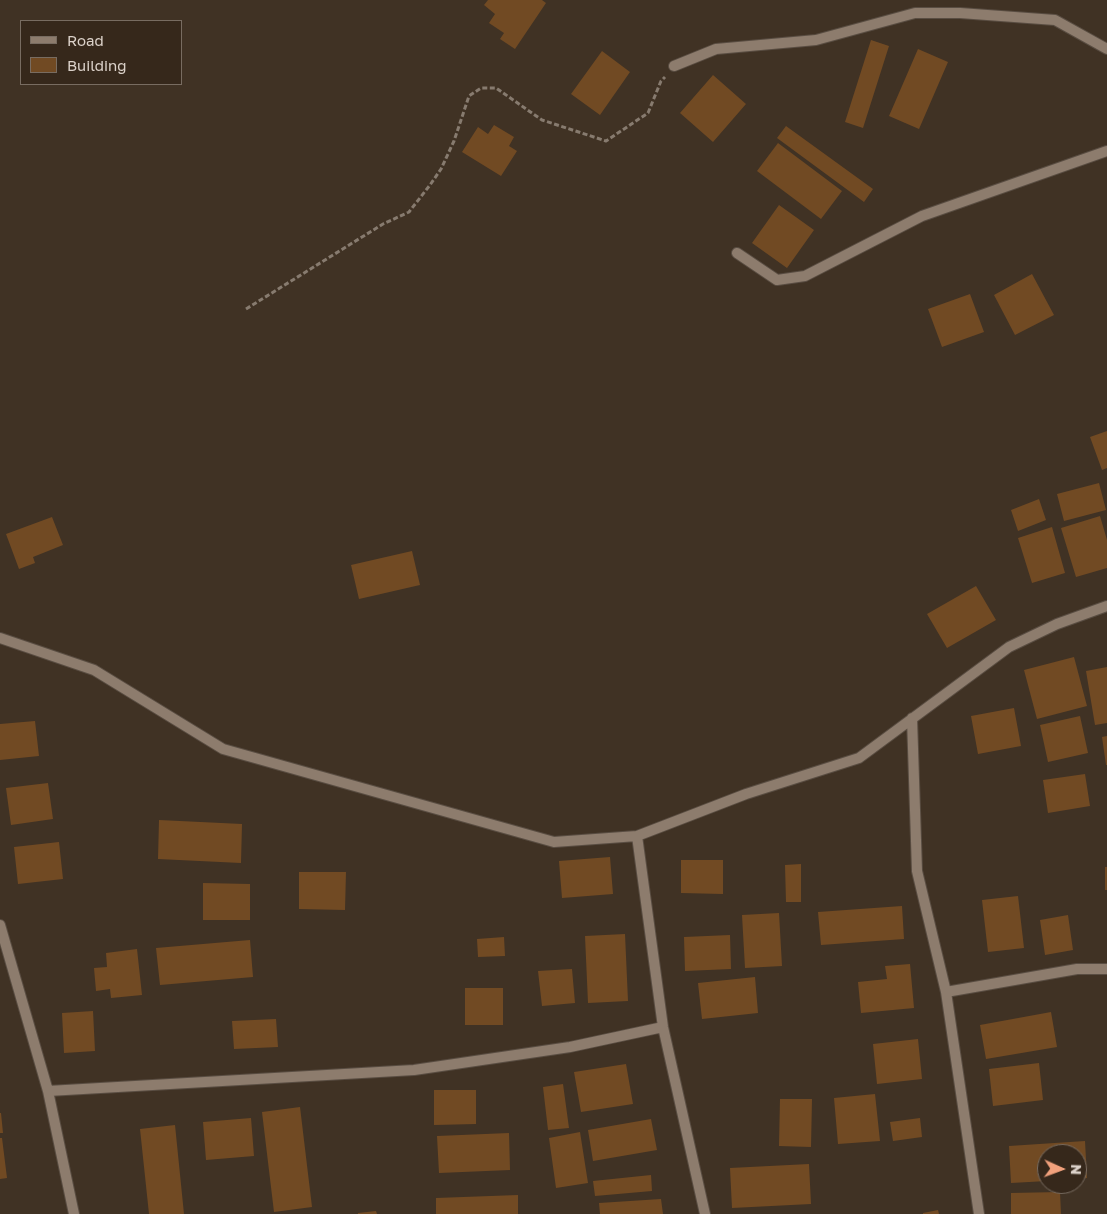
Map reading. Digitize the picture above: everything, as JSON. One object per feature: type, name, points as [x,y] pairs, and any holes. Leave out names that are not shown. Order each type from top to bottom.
[{"type":"street","points":[[674,66],[716,49],[816,40],[916,13],[960,13],[1055,20],[1107,49]]},
{"type":"street","points":[[737,253],[777,280],[805,276],[922,216],[1107,151]]},
{"type":"street","points":[[0,638],[94,670],[223,749],[554,842],[637,836],[746,794],[859,758],[1009,647],[1057,624],[1107,606]]},
{"type":"street","points":[[912,718],[917,871],[946,992],[979,1214]]},
{"type":"street","points":[[637,836],[663,1027],[705,1214]]},
{"type":"street","points":[[0,925],[48,1091],[74,1214]]},
{"type":"street","points":[[946,992],[1077,970],[1107,969]]},
{"type":"street","points":[[48,1091],[414,1070],[570,1047],[663,1027]]},
{"type":"path","points":[[246,309],[374,230],[409,212],[441,169],[454,141],[469,96],[481,88],[496,88],[542,120],[606,141],[648,113],[661,81],[674,66]]},
{"type":"building","points":[[488,0],[542,0],[546,3],[515,49],[500,39],[504,33],[489,23],[495,14],[484,5]]},
{"type":"building","points":[[871,40],[889,46],[863,128],[845,122]]},
{"type":"building","points":[[918,49],[948,62],[919,129],[889,116]]},
{"type":"building","points":[[602,51],[630,72],[600,115],[571,94]]},
{"type":"building","points":[[713,75],[746,104],[713,142],[680,113]]},
{"type":"building","points":[[494,125],[514,137],[509,146],[517,151],[501,176],[462,152],[478,127],[488,134]]},
{"type":"building","points":[[786,126],[873,189],[864,202],[777,138]]},
{"type":"building","points":[[778,143],[842,191],[821,219],[757,171]]},
{"type":"building","points":[[779,205],[814,230],[787,268],[752,243]]},
{"type":"building","points":[[1032,274],[1054,315],[1015,335],[994,295]]},
{"type":"building","points":[[970,294],[984,332],[942,347],[928,309]]},
{"type":"building","points":[[1107,431],[1107,468],[1102,470],[1090,437]]},
{"type":"building","points":[[1099,483],[1106,510],[1064,521],[1057,494]]},
{"type":"building","points":[[1039,499],[1046,520],[1018,531],[1011,510]]},
{"type":"building","points":[[1100,516],[1107,540],[1107,568],[1076,577],[1061,528]]},
{"type":"building","points":[[52,517],[63,545],[33,557],[35,563],[19,569],[6,534]]},
{"type":"building","points":[[1052,527],[1065,573],[1032,583],[1018,538]]},
{"type":"building","points":[[412,551],[420,585],[359,599],[351,565]]},
{"type":"building","points":[[976,586],[996,620],[947,648],[927,614]]},
{"type":"building","points":[[1074,657],[1087,706],[1037,719],[1024,670]]},
{"type":"building","points":[[1107,667],[1107,723],[1095,725],[1086,671]]},
{"type":"building","points":[[1014,708],[1021,746],[978,754],[971,716]]},
{"type":"building","points":[[1080,716],[1088,753],[1048,762],[1040,725]]},
{"type":"building","points":[[35,721],[39,756],[0,760],[0,724]]},
{"type":"building","points":[[1107,736],[1107,765],[1106,765],[1102,737]]},
{"type":"building","points":[[1085,774],[1090,806],[1048,813],[1043,780]]},
{"type":"building","points":[[48,783],[53,819],[11,825],[6,788]]},
{"type":"building","points":[[159,820],[242,824],[241,863],[158,859]]},
{"type":"building","points":[[59,842],[63,879],[18,884],[14,847]]},
{"type":"building","points":[[610,857],[613,894],[562,898],[559,861]]},
{"type":"building","points":[[681,860],[723,860],[723,894],[681,893]]},
{"type":"building","points":[[801,864],[801,902],[786,902],[785,865]]},
{"type":"building","points":[[1105,867],[1107,867],[1107,890],[1105,890]]},
{"type":"building","points":[[299,872],[346,872],[345,910],[299,909]]},
{"type":"building","points":[[203,883],[250,884],[250,920],[203,920]]},
{"type":"building","points":[[1018,896],[1024,948],[988,952],[982,900]]},
{"type":"building","points":[[902,906],[904,939],[821,945],[818,912]]},
{"type":"building","points":[[779,913],[782,966],[745,968],[742,915]]},
{"type":"building","points":[[1068,915],[1073,950],[1045,955],[1040,920]]},
{"type":"building","points":[[625,934],[628,1001],[588,1003],[585,936]]},
{"type":"building","points":[[730,935],[731,969],[685,971],[684,937]]},
{"type":"building","points":[[504,937],[505,956],[478,957],[477,939]]},
{"type":"building","points":[[250,940],[253,977],[160,985],[156,948]]},
{"type":"building","points":[[137,949],[142,995],[111,998],[110,989],[96,991],[94,968],[107,967],[106,953]]},
{"type":"building","points":[[910,964],[914,1008],[861,1013],[858,982],[887,979],[885,966]]},
{"type":"building","points":[[572,969],[575,1003],[542,1006],[538,971]]},
{"type":"building","points":[[755,977],[758,1013],[702,1019],[698,983]]},
{"type":"building","points":[[465,988],[503,988],[503,1025],[465,1025]]},
{"type":"building","points":[[93,1011],[95,1051],[64,1053],[62,1013]]},
{"type":"building","points":[[1051,1012],[1057,1047],[986,1059],[980,1025]]},
{"type":"building","points":[[276,1019],[278,1047],[234,1049],[232,1021]]},
{"type":"building","points":[[918,1039],[922,1079],[877,1084],[873,1044]]},
{"type":"building","points":[[1039,1063],[1043,1100],[993,1106],[989,1069]]},
{"type":"building","points":[[626,1064],[633,1104],[581,1112],[574,1072]]},
{"type":"building","points":[[563,1084],[569,1128],[548,1130],[543,1087]]},
{"type":"building","points":[[434,1090],[476,1090],[476,1124],[434,1125]]},
{"type":"building","points":[[875,1094],[880,1141],[838,1144],[834,1098]]},
{"type":"building","points":[[780,1099],[812,1099],[811,1147],[779,1146]]},
{"type":"building","points":[[300,1107],[312,1207],[274,1212],[262,1112]]},
{"type":"building","points":[[1,1113],[3,1133],[0,1133]]},
{"type":"building","points":[[251,1118],[254,1156],[206,1160],[203,1122]]},
{"type":"building","points":[[920,1118],[922,1137],[893,1141],[890,1122]]},
{"type":"building","points":[[651,1119],[657,1150],[593,1161],[588,1130]]},
{"type":"building","points":[[175,1125],[184,1214],[149,1214],[140,1129]]},
{"type":"building","points":[[580,1132],[588,1183],[556,1188],[549,1138]]},
{"type":"building","points":[[509,1133],[510,1170],[439,1173],[437,1136]]},
{"type":"building","points":[[0,1138],[2,1138],[7,1178],[0,1179]]},
{"type":"building","points":[[1085,1141],[1085,1144],[1039,1144]]},
{"type":"building","points":[[1037,1144],[1037,1182],[1011,1183],[1009,1146]]},
{"type":"building","points":[[809,1164],[811,1204],[732,1208],[730,1168]]},
{"type":"building","points":[[651,1175],[652,1191],[595,1196],[593,1181]]},
{"type":"building","points":[[1011,1193],[1060,1194],[1061,1214],[1011,1214]]},
{"type":"building","points":[[518,1195],[518,1214],[436,1214],[436,1198]]},
{"type":"building","points":[[661,1199],[663,1214],[600,1214],[599,1203]]},
{"type":"building","points":[[938,1210],[939,1214],[923,1214],[923,1213]]},
{"type":"building","points":[[376,1211],[377,1214],[358,1214],[358,1213]]}]
